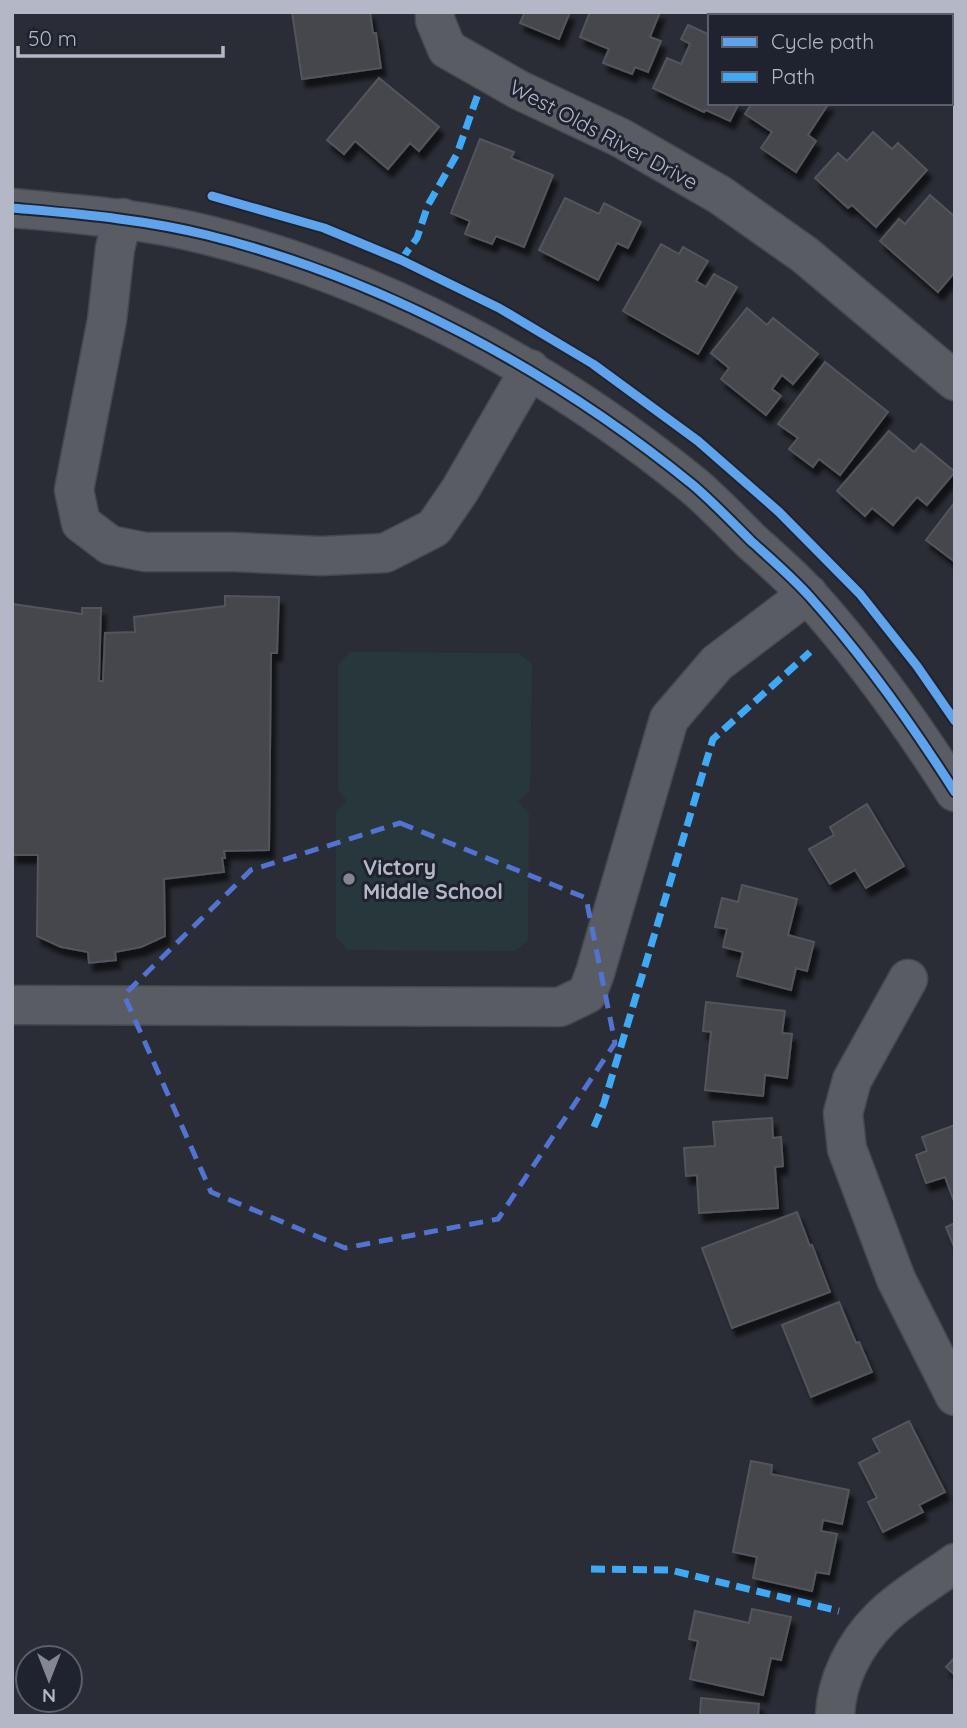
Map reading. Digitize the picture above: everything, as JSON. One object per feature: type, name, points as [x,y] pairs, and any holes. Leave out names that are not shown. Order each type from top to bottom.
[{"type":"street","name":"West Olds River Drive","points":[[435,12],[435,19],[447,49],[519,90],[621,138],[720,195],[804,255],[955,381]]},
{"type":"street","points":[[12,208],[123,218],[207,235],[301,263],[401,304],[530,369],[607,419],[695,486],[808,594],[908,719],[955,792]]},
{"type":"street","points":[[123,218],[115,248],[107,320],[74,490],[81,523],[110,545],[145,552],[321,556],[385,553],[434,528],[460,490],[530,369]]},
{"type":"street","points":[[12,1005],[560,1007],[587,994],[669,719],[717,663],[808,594]]},
{"type":"street","points":[[908,979],[852,1080],[844,1113],[847,1149],[896,1279],[955,1396]]},
{"type":"street","points":[[835,1716],[836,1701],[849,1659],[880,1618],[955,1563]]},
{"type":"highlighted area","points":[[400,823],[586,898],[615,1043],[498,1219],[345,1248],[211,1192],[124,995],[251,870]]},
{"type":"shaded area","points":[[350,652],[519,653],[532,664],[530,791],[518,802],[529,813],[528,940],[515,951],[348,950],[336,937],[336,812],[347,801],[338,790],[338,665]]},
{"type":"building","points":[[292,12],[370,12],[381,68],[302,79]]},
{"type":"building","points":[[525,12],[570,12],[559,39],[520,23]]},
{"type":"building","points":[[590,12],[660,12],[650,37],[661,41],[648,72],[635,67],[632,74],[603,63],[609,49],[580,37]]},
{"type":"building","points":[[853,12],[923,12],[922,14]]},
{"type":"building","points":[[955,14],[955,83],[953,82]]},
{"type":"building","points":[[688,25],[708,34],[708,105],[738,105],[730,121],[653,88],[667,58],[681,64],[690,44],[681,39]]},
{"type":"building","points":[[379,78],[439,127],[419,151],[410,143],[388,169],[355,141],[344,154],[327,140]]},
{"type":"building","points":[[751,105],[828,105],[808,135],[816,141],[796,172],[761,148],[772,132],[745,114]]},
{"type":"building","points":[[873,132],[892,149],[898,143],[927,170],[876,227],[852,205],[848,208],[815,178],[838,153],[847,161]]},
{"type":"building","points":[[480,139],[514,152],[511,158],[553,175],[524,247],[496,236],[492,244],[465,234],[470,221],[451,213]]},
{"type":"building","points":[[930,195],[954,216],[955,214],[955,272],[938,292],[880,241],[899,219],[905,224]]},
{"type":"building","points":[[565,198],[599,214],[604,203],[641,222],[628,248],[617,243],[598,280],[539,250]]},
{"type":"building","points":[[661,244],[679,254],[683,247],[708,261],[696,281],[706,287],[714,274],[737,287],[698,354],[623,311]]},
{"type":"building","points":[[747,308],[767,325],[773,318],[818,354],[793,384],[782,375],[772,389],[781,396],[766,415],[721,379],[729,368],[711,353]]},
{"type":"building","points":[[825,362],[888,412],[840,475],[819,459],[813,467],[789,449],[798,438],[778,424]]},
{"type":"building","points":[[889,431],[914,452],[921,444],[955,472],[927,505],[917,497],[893,525],[872,508],[865,516],[837,491]]},
{"type":"building","points":[[955,502],[955,562],[926,540]]},
{"type":"building","points":[[225,596],[279,597],[277,653],[271,653],[269,850],[224,851],[224,872],[164,879],[165,936],[141,947],[115,952],[116,960],[89,963],[88,952],[61,947],[37,936],[38,855],[12,855],[12,604],[82,614],[82,608],[101,608],[99,681],[103,681],[105,633],[135,632],[134,617],[225,606]]},
{"type":"building","points":[[867,804],[904,866],[866,888],[855,870],[830,884],[809,849],[834,835],[830,827]]},
{"type":"building","points":[[742,885],[797,899],[788,935],[814,942],[807,971],[796,968],[791,990],[737,976],[743,952],[723,947],[727,929],[715,927],[722,898],[738,902]]},
{"type":"building","points":[[706,1002],[785,1011],[782,1033],[792,1034],[787,1078],[765,1075],[763,1096],[705,1090],[711,1032],[703,1031]]},
{"type":"building","points":[[772,1118],[773,1138],[781,1137],[783,1166],[775,1167],[778,1208],[699,1213],[697,1175],[686,1176],[684,1148],[715,1146],[713,1122]]},
{"type":"building","points":[[955,1125],[955,1204],[945,1177],[926,1183],[916,1155],[927,1151],[922,1137]]},
{"type":"building","points":[[797,1212],[830,1292],[732,1328],[702,1248]]},
{"type":"building","points":[[955,1223],[955,1249],[946,1227]]},
{"type":"building","points":[[839,1302],[856,1343],[859,1342],[872,1372],[811,1397],[782,1325]]},
{"type":"building","points":[[909,1421],[945,1492],[919,1505],[923,1512],[883,1532],[868,1502],[877,1498],[859,1463],[880,1452],[873,1439]]},
{"type":"building","points":[[751,1461],[772,1465],[771,1474],[849,1490],[842,1524],[823,1520],[821,1531],[837,1534],[829,1574],[816,1572],[812,1591],[753,1578],[757,1557],[733,1552]]},
{"type":"building","points":[[752,1609],[791,1617],[781,1660],[771,1658],[763,1695],[690,1679],[698,1641],[689,1639],[695,1611],[749,1623]]},
{"type":"building","points":[[955,1657],[955,1675],[946,1667]]},
{"type":"building","points":[[701,1698],[759,1704],[758,1716],[700,1716]]},
{"type":"marked path","points":[[401,260],[417,238],[428,205],[457,154],[478,94]]},
{"type":"marked path","points":[[594,1127],[604,1103],[713,739],[810,652]]},
{"type":"marked path","points":[[591,1569],[670,1570],[839,1611]]},
{"type":"cycle path","points":[[212,196],[324,228],[401,260],[499,308],[593,364],[698,441],[779,512],[860,594],[917,666],[955,721]]},
{"type":"cycle path","points":[[12,208],[159,225],[207,235],[273,254],[401,303],[524,367],[639,443],[693,485],[796,582],[868,667],[955,792]]},
{"type":"place","name":"Victory Middle School","points":[[349,879]]}]
